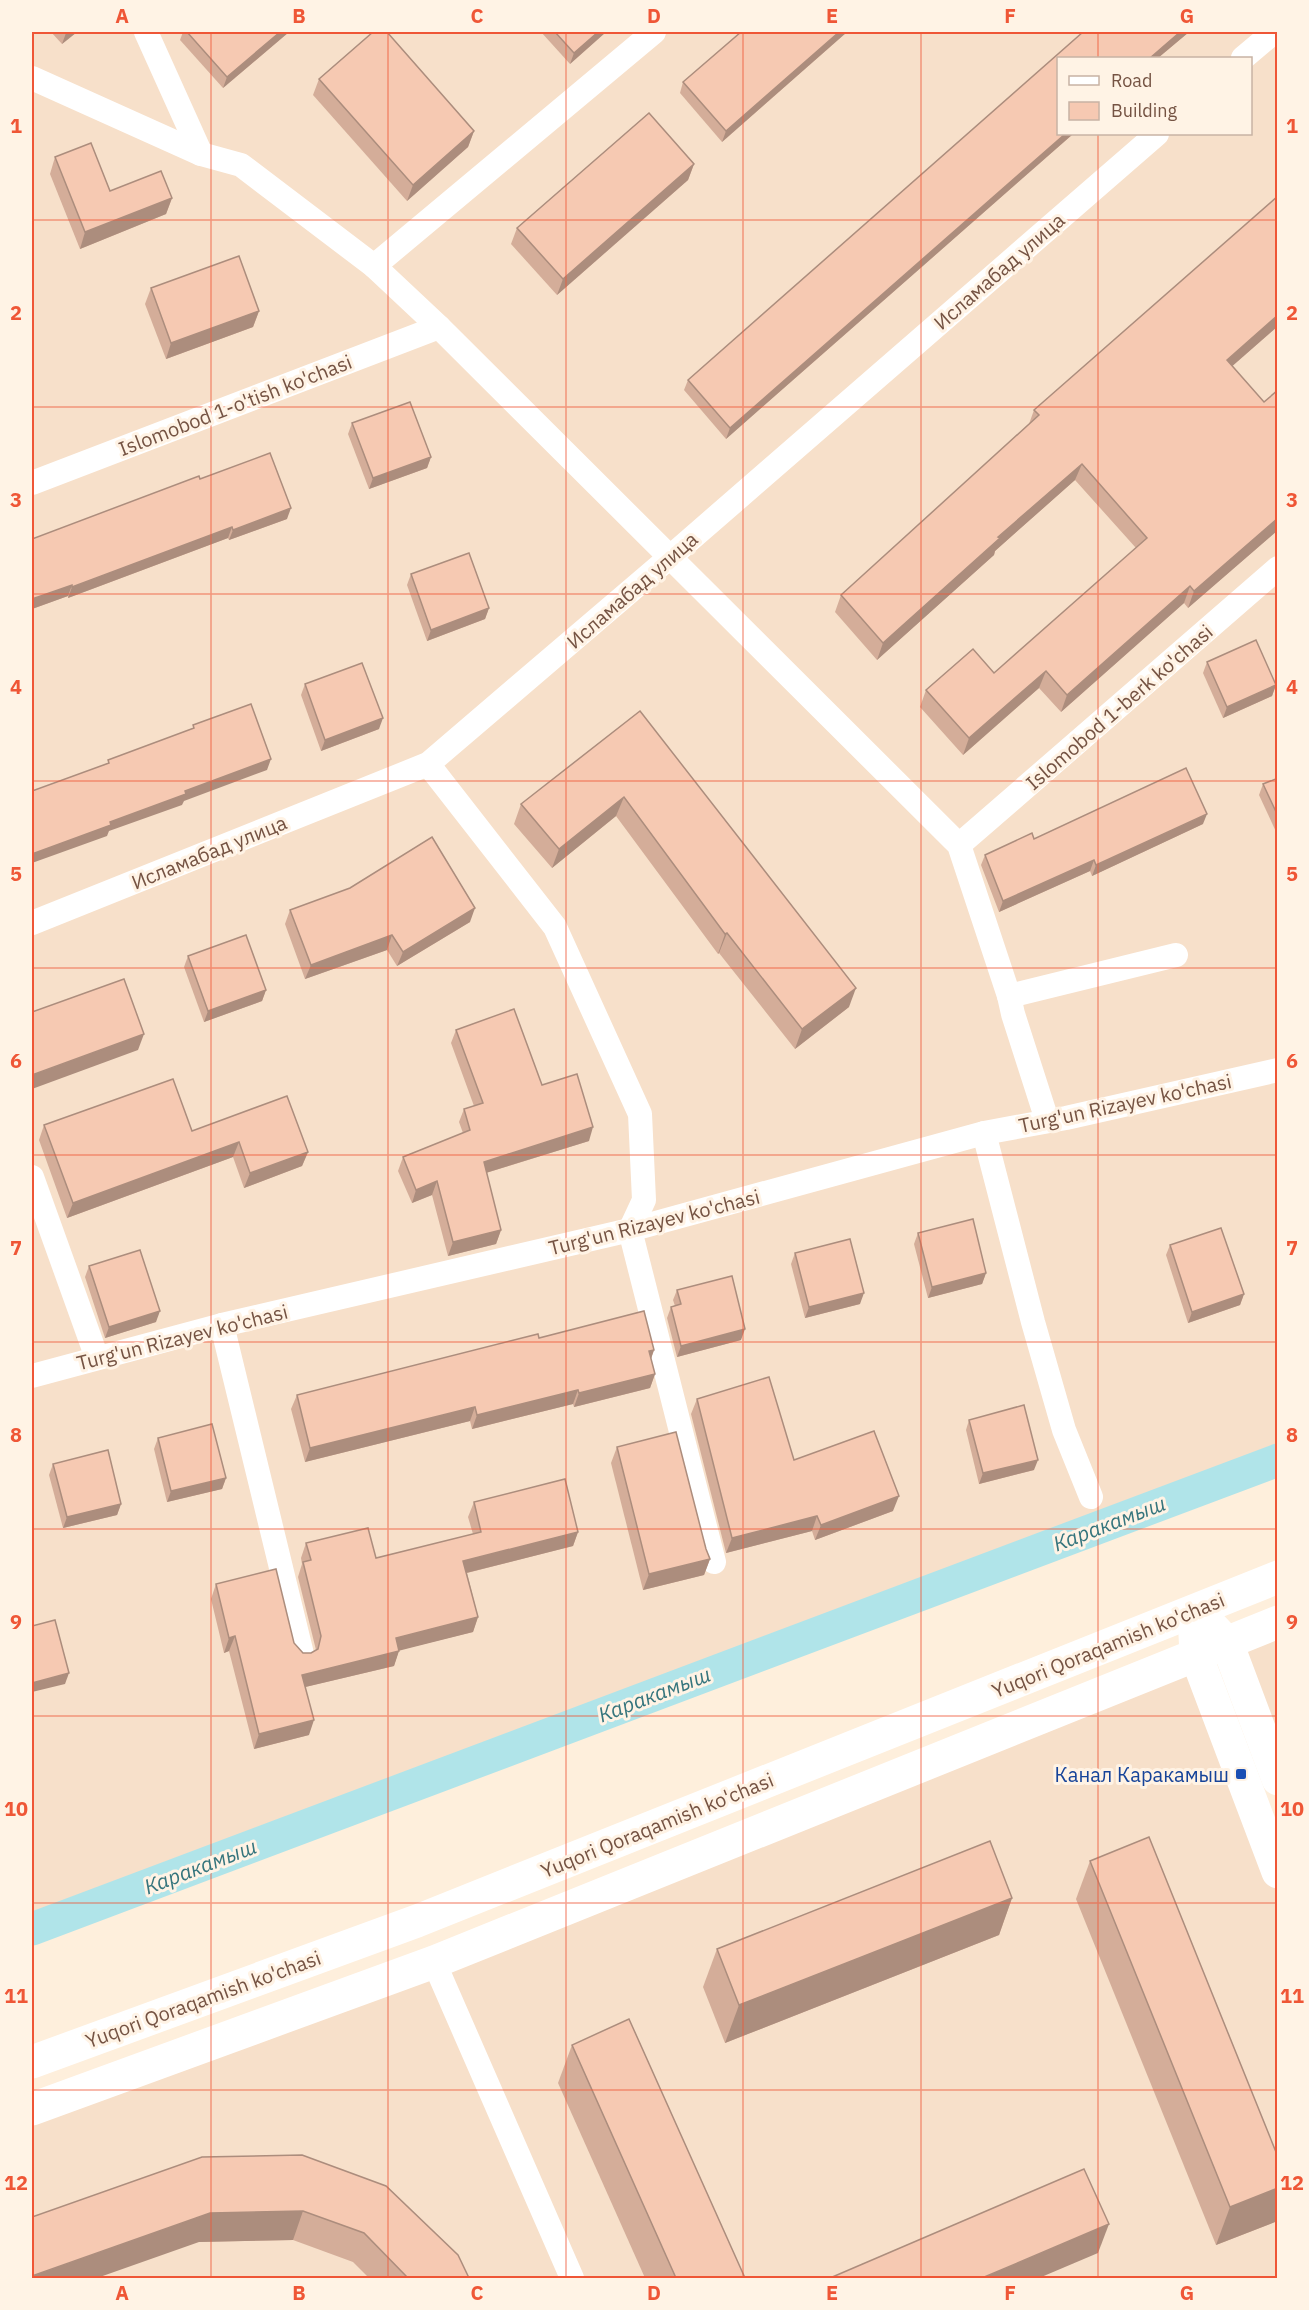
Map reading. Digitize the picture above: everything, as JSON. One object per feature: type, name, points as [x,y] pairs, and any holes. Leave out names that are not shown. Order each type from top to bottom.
[{"type":"main road","name":"Yuqori Qoraqamish ko'chasi","points":[[32,2062],[417,1921],[1278,1577]]},
{"type":"main road","points":[[1195,1609],[1227,1643],[1278,1779]]},
{"type":"main road","points":[[1195,1609],[1196,1655],[1278,1872]]},
{"type":"main road","points":[[32,2109],[434,1962],[1278,1622]]},
{"type":"street","points":[[146,32],[201,154]]},
{"type":"street","points":[[374,266],[654,32]]},
{"type":"street","points":[[1244,57],[1274,32]]},
{"type":"street","points":[[32,78],[201,154],[241,165],[374,266],[439,327],[959,845],[1010,996],[1013,1014],[1047,1120]]},
{"type":"street","name":"Исламабад улица","points":[[32,923],[428,764],[1156,135]]},
{"type":"street","name":"Islomobod 1-o'tish ko'chasi","points":[[32,483],[439,327]]},
{"type":"street","name":"Islomobod 1-berk ko'chasi","points":[[959,845],[1278,568]]},
{"type":"street","points":[[428,764],[555,927],[640,1114],[644,1200],[630,1230],[714,1562]]},
{"type":"street","points":[[1010,996],[1176,955]]},
{"type":"street","name":"Turg'un Rizayev ko'chasi","points":[[32,1376],[222,1326],[630,1230],[984,1133],[1066,1118],[1278,1070]]},
{"type":"street","points":[[984,1133],[1033,1322],[1064,1430],[1091,1497]]},
{"type":"street","points":[[32,1177],[97,1358]]},
{"type":"street","points":[[222,1326],[302,1654]]},
{"type":"street","points":[[434,1962],[572,2278]]},
{"type":"shaded area","points":[[32,32],[1277,32],[1277,1460],[32,1929]]},
{"type":"shaded area","points":[[1277,1622],[1277,1779],[1227,1643]]},
{"type":"shaded area","points":[[1196,1655],[1277,1872],[1277,2278],[32,2278],[32,2109]]},
{"type":"building","points":[[187,32],[280,32],[227,77]]},
{"type":"building","points":[[373,32],[387,32],[474,131],[413,185],[319,79]]},
{"type":"building","points":[[555,32],[598,32],[574,53]]},
{"type":"building","points":[[741,32],[839,32],[726,131],[683,82]]},
{"type":"building","points":[[1083,32],[1180,32],[1151,57],[1057,57],[1057,135],[1064,135],[730,428],[688,380]]},
{"type":"building","points":[[649,113],[694,164],[563,279],[517,228]]},
{"type":"building","points":[[91,143],[110,191],[161,171],[172,198],[85,232],[55,157]]},
{"type":"building","points":[[1278,196],[1278,315],[1227,360],[1264,402],[1278,390],[1278,518],[1194,591],[1190,586],[1067,695],[1046,671],[969,738],[926,690],[973,649],[994,673],[1147,538],[1082,464],[998,537],[1000,538],[883,643],[841,595],[1039,415],[1034,410]]},
{"type":"building","points":[[239,256],[259,311],[171,343],[151,288]]},
{"type":"building","points":[[410,402],[431,457],[373,478],[352,423]]},
{"type":"building","points":[[270,453],[291,508],[233,530],[232,527],[72,587],[72,585],[32,599],[32,539],[199,476],[200,479]]},
{"type":"building","points":[[469,553],[489,608],[431,630],[411,574]]},
{"type":"building","points":[[1256,640],[1276,685],[1227,707],[1207,662]]},
{"type":"building","points":[[362,663],[383,718],[325,740],[305,684]]},
{"type":"building","points":[[251,704],[271,759],[185,791],[186,794],[110,822],[111,825],[32,854],[32,791],[109,763],[108,760]]},
{"type":"building","points":[[640,711],[856,988],[802,1029],[727,933],[725,934],[624,797],[559,849],[521,804]]},
{"type":"building","points":[[1186,768],[1207,814],[1096,865],[1094,860],[1003,901],[985,855],[1032,833],[1034,839]]},
{"type":"building","points":[[1278,778],[1278,816],[1263,784]]},
{"type":"building","points":[[432,837],[475,908],[403,952],[392,935],[311,965],[290,910],[350,888]]},
{"type":"building","points":[[246,935],[266,990],[208,1011],[188,956]]},
{"type":"building","points":[[124,979],[144,1034],[32,1075],[32,1012]]},
{"type":"building","points":[[514,1009],[542,1085],[577,1074],[593,1127],[484,1162],[501,1230],[453,1242],[437,1181],[416,1190],[403,1157],[470,1130],[464,1109],[483,1103],[456,1030]]},
{"type":"building","points":[[173,1079],[192,1131],[287,1096],[308,1152],[250,1173],[239,1142],[73,1203],[44,1125]]},
{"type":"building","points":[[973,1219],[986,1273],[932,1287],[918,1233]]},
{"type":"building","points":[[1221,1228],[1244,1294],[1192,1312],[1170,1245]]},
{"type":"building","points":[[850,1239],[864,1293],[809,1307],[795,1253]]},
{"type":"building","points":[[140,1250],[160,1311],[109,1327],[89,1266]]},
{"type":"building","points":[[732,1276],[745,1329],[681,1346],[671,1307],[681,1304],[677,1290]]},
{"type":"building","points":[[644,1311],[654,1350],[649,1351],[655,1374],[477,1415],[475,1407],[310,1448],[297,1395],[538,1334],[539,1338]]},
{"type":"building","points":[[769,1377],[794,1460],[874,1431],[899,1496],[821,1525],[817,1516],[732,1538],[697,1399]]},
{"type":"building","points":[[1024,1405],[1038,1460],[983,1473],[969,1420]]},
{"type":"building","points":[[212,1424],[226,1478],[171,1491],[158,1438]]},
{"type":"building","points":[[676,1432],[710,1559],[649,1574],[617,1447]]},
{"type":"building","points":[[108,1450],[121,1504],[67,1517],[53,1464]]},
{"type":"building","points":[[565,1479],[578,1532],[463,1561],[478,1617],[396,1638],[399,1651],[302,1675],[314,1720],[259,1734],[235,1636],[229,1638],[216,1584],[276,1569],[294,1643],[303,1653],[311,1653],[318,1649],[321,1636],[303,1562],[311,1560],[306,1543],[368,1528],[376,1558],[481,1532],[474,1502]]},
{"type":"building","points":[[55,1620],[69,1673],[32,1683],[32,1626]]},
{"type":"building","points":[[1149,1837],[1278,2157],[1278,2188],[1230,2207],[1090,1861]]},
{"type":"building","points":[[990,1841],[1012,1898],[739,2005],[717,1949]]},
{"type":"building","points":[[629,2019],[745,2278],[676,2278],[572,2045]]},
{"type":"building","points":[[302,2155],[386,2186],[458,2255],[469,2278],[408,2278],[364,2233],[303,2211],[210,2213],[32,2276],[32,2217],[202,2157]]},
{"type":"building","points":[[1084,2169],[1109,2224],[982,2278],[830,2278]]},
{"type":"waterway","name":"Каракамыш","points":[[32,1929],[1278,1460]]},
{"type":"place","name":"Канал Каракамыш","points":[[1241,1774]]}]
